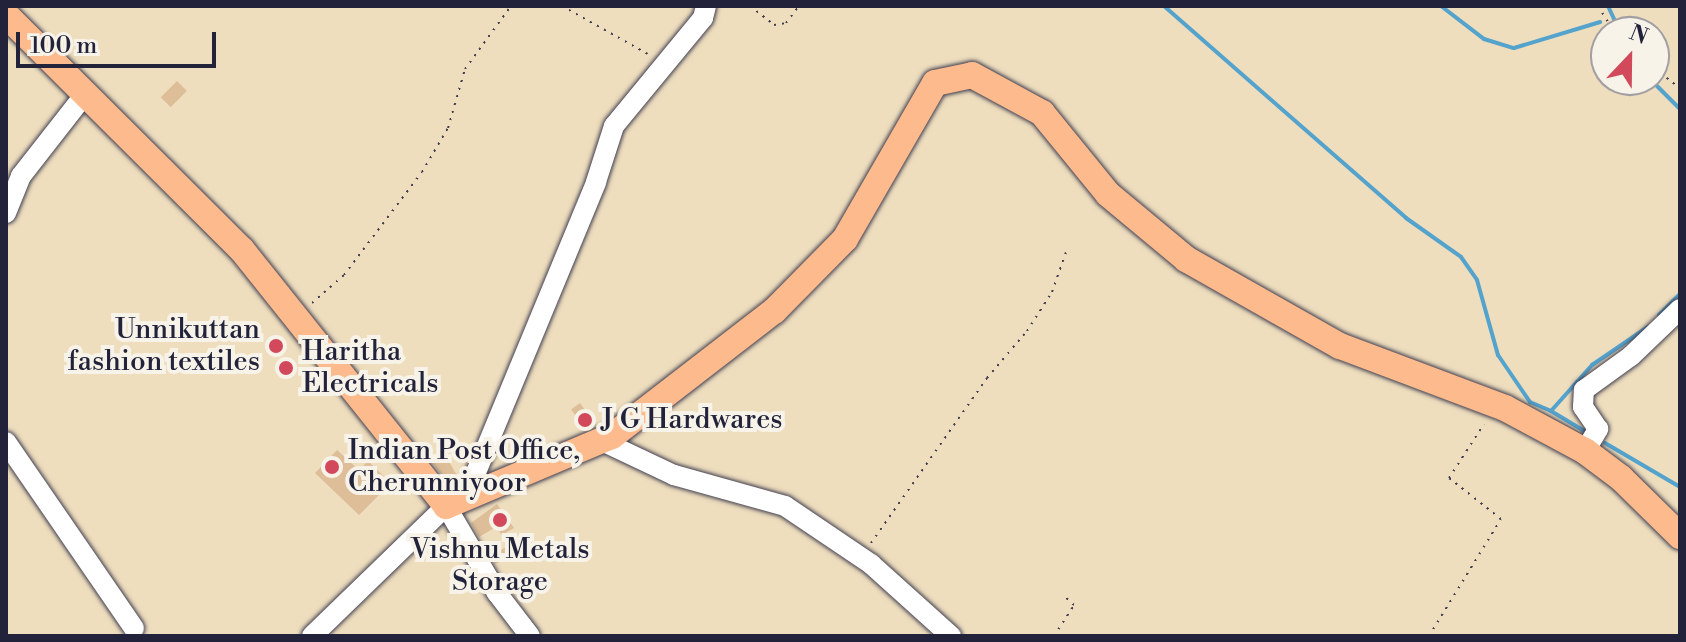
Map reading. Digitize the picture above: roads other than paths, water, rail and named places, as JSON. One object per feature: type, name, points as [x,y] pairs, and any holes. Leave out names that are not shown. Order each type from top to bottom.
[{"type":"main road","points":[[14,14],[85,94],[242,250],[455,503],[602,441],[774,311],[845,239],[935,83],[972,75],[1042,113],[1108,194],[1186,259],[1340,346],[1496,404],[1585,451],[1621,478],[1680,536]]},
{"type":"street","points":[[312,636],[455,503],[596,182],[614,126],[703,18],[706,6]]},
{"type":"street","points":[[6,213],[21,176],[85,94]]},
{"type":"street","points":[[1585,451],[1598,429],[1583,407],[1584,390],[1631,356],[1680,309]]},
{"type":"street","points":[[602,441],[674,475],[785,506],[861,558],[951,636]]},
{"type":"street","points":[[6,442],[134,628]]},
{"type":"street","points":[[455,503],[497,593],[530,636]]},
{"type":"waterway","points":[[1164,6],[1406,218],[1461,257],[1477,280],[1498,355],[1530,402],[1551,411],[1592,365],[1648,327]]},
{"type":"waterway","points":[[1441,6],[1484,39],[1514,48],[1590,25]]},
{"type":"waterway","points":[[1608,6],[1613,16]]},
{"type":"waterway","points":[[1667,96],[1680,109]]},
{"type":"waterway","points":[[1659,315],[1680,294]]},
{"type":"waterway","points":[[1551,411],[1584,431]]},
{"type":"waterway","points":[[1605,443],[1680,487]]},
{"type":"place","name":"Unnikuttan fashion textiles","points":[[276,346]]},
{"type":"place","name":"Haritha Electricals","points":[[286,368]]},
{"type":"place","name":"J G Hardwares","points":[[585,420]]},
{"type":"place","name":"Indian Post Office, Cherunniyoor","points":[[332,467]]},
{"type":"place","name":"Vishnu Metals Storage","points":[[500,520]]}]
